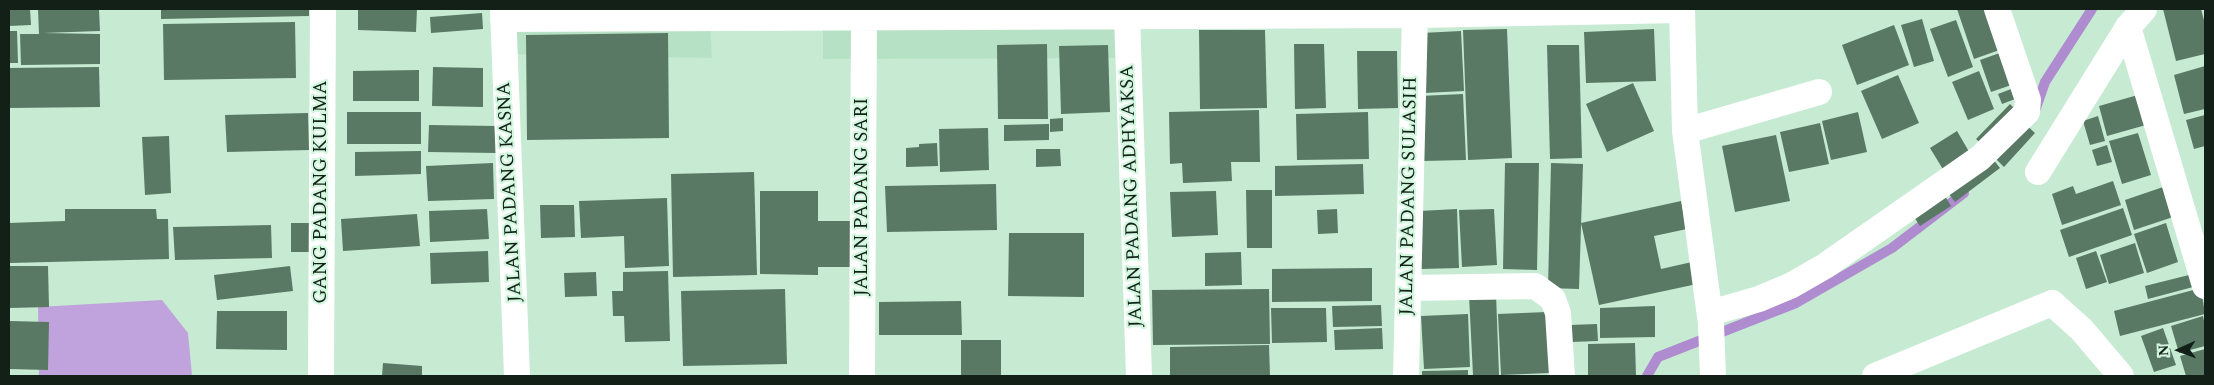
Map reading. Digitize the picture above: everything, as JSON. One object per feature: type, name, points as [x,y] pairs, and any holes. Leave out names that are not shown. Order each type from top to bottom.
[{"type":"street","name":"GANG PADANG KULMA","points":[[322,376],[323,9]]},
{"type":"street","points":[[1711,319],[1792,285],[1825,266],[1980,158],[2017,123],[2027,112],[2028,100],[1997,9]]},
{"type":"street","points":[[503,14],[864,19],[1127,16],[1252,12],[1682,10],[1685,131],[1711,319],[1713,368]]},
{"type":"street","name":"JALAN PADANG SULASIH","points":[[1406,376],[1416,12]]},
{"type":"street","name":"JALAN PADANG KASNA","points":[[503,14],[517,376]]},
{"type":"street","name":"JALAN PADANG ADHYAKSA","points":[[1127,16],[1139,376]]},
{"type":"street","points":[[2038,172],[2136,18]]},
{"type":"street","points":[[2136,18],[2205,286]]},
{"type":"street","name":"JALAN PADANG SARI","points":[[862,376],[864,19]]},
{"type":"street","points":[[1685,131],[1819,92]]},
{"type":"street","points":[[1408,288],[1535,286],[1554,298],[1558,313],[1562,376]]},
{"type":"street","points":[[1875,376],[2052,303],[2082,330],[2121,376]]},
{"type":"shaded area","points":[[492,9],[709,9],[712,58],[495,54]]},
{"type":"shaded area","points":[[823,9],[1123,9],[1127,58],[823,59]]},
{"type":"shaded area","points":[[162,300],[188,333],[192,376],[39,376],[38,307]]},
{"type":"building","points":[[9,9],[30,9],[31,25],[9,26]]},
{"type":"building","points":[[38,9],[99,9],[100,31],[43,33],[100,34],[100,64],[21,65],[20,34],[39,34]]},
{"type":"building","points":[[161,9],[309,9],[309,16],[161,19]]},
{"type":"building","points":[[358,9],[417,9],[416,32],[358,30]]},
{"type":"building","points":[[1957,9],[1995,9],[2008,47],[1974,59]]},
{"type":"building","points":[[2163,9],[2201,9],[2205,24],[2205,54],[2176,61]]},
{"type":"building","points":[[482,13],[483,29],[431,33],[430,17]]},
{"type":"building","points":[[1922,19],[1934,61],[1914,67],[1901,25]]},
{"type":"building","points":[[1956,20],[1973,67],[1948,77],[1930,29]]},
{"type":"building","points":[[295,22],[296,78],[164,80],[163,24]]},
{"type":"building","points":[[1894,25],[1909,65],[1857,85],[1842,45]]},
{"type":"building","points":[[1507,29],[1512,158],[1468,160],[1463,30]]},
{"type":"building","points":[[1654,29],[1656,81],[1586,83],[1584,32]]},
{"type":"building","points":[[1199,30],[1265,30],[1267,108],[1200,109]]},
{"type":"building","points":[[9,31],[17,31],[18,63],[9,63]]},
{"type":"building","points":[[1461,31],[1464,91],[1424,93],[1421,33]]},
{"type":"building","points":[[668,33],[669,138],[527,140],[526,35]]},
{"type":"building","points":[[1047,44],[1048,119],[998,119],[997,45]]},
{"type":"building","points":[[1294,44],[1324,44],[1326,108],[1295,109]]},
{"type":"building","points":[[1108,45],[1110,112],[1061,114],[1059,46]]},
{"type":"building","points":[[1547,45],[1579,45],[1582,158],[1550,159]]},
{"type":"building","points":[[2008,50],[2020,82],[1991,92],[1980,60]]},
{"type":"building","points":[[1357,51],[1397,51],[1398,108],[1358,109]]},
{"type":"building","points":[[2205,66],[2205,109],[2184,114],[2174,75]]},
{"type":"building","points":[[99,67],[100,107],[9,108],[9,68]]},
{"type":"building","points":[[433,67],[483,68],[483,107],[432,106]]},
{"type":"building","points":[[419,70],[419,101],[353,101],[353,71]]},
{"type":"building","points":[[1979,71],[1994,109],[1968,120],[1952,82]]},
{"type":"building","points":[[1898,75],[1919,123],[1882,139],[1861,91]]},
{"type":"building","points":[[1633,83],[1654,131],[1607,152],[1586,104]]},
{"type":"building","points":[[2019,86],[2023,96],[2002,104],[1998,94]]},
{"type":"building","points":[[2145,93],[2153,123],[2107,136],[2099,106]]},
{"type":"building","points":[[1463,94],[1466,160],[1422,161],[1419,96]]},
{"type":"building","points":[[2010,104],[2020,114],[1986,148],[1976,139]]},
{"type":"building","points":[[1259,110],[1260,162],[1231,162],[1232,181],[1183,183],[1182,163],[1170,164],[1169,112]]},
{"type":"building","points":[[347,112],[421,112],[421,144],[347,144]]},
{"type":"building","points":[[1368,112],[1369,159],[1297,160],[1296,114]]},
{"type":"building","points":[[1858,112],[1867,152],[1831,160],[1822,121]]},
{"type":"building","points":[[308,113],[309,150],[227,152],[225,115]]},
{"type":"building","points":[[2205,115],[2205,146],[2194,149],[2186,120]]},
{"type":"building","points":[[2098,116],[2105,141],[2090,145],[2083,121]]},
{"type":"building","points":[[1063,118],[1063,131],[1050,132],[1050,119]]},
{"type":"building","points":[[2022,121],[2035,133],[2004,167],[1991,154]]},
{"type":"building","points":[[1820,123],[1829,164],[1789,172],[1780,132]]},
{"type":"building","points":[[1049,124],[1049,140],[1004,141],[1004,125]]},
{"type":"building","points":[[429,125],[496,126],[496,153],[428,152]]},
{"type":"building","points":[[988,128],[989,170],[940,172],[939,129]]},
{"type":"building","points":[[1957,131],[1971,155],[1944,171],[1930,148]]},
{"type":"building","points":[[2138,133],[2151,175],[2122,184],[2109,141]]},
{"type":"building","points":[[1776,135],[1790,201],[1735,212],[1722,146]]},
{"type":"building","points":[[169,136],[171,193],[145,195],[142,137]]},
{"type":"building","points":[[937,143],[938,166],[906,167],[906,148],[919,147],[919,144]]},
{"type":"building","points":[[2107,145],[2112,162],[2097,166],[2092,150]]},
{"type":"building","points":[[1036,149],[1060,149],[1061,166],[1036,167]]},
{"type":"building","points":[[421,151],[421,174],[355,176],[355,152]]},
{"type":"building","points":[[1989,154],[2000,168],[1955,202],[1945,189]]},
{"type":"building","points":[[493,163],[494,199],[428,201],[426,166]]},
{"type":"building","points":[[1505,163],[1539,163],[1537,270],[1503,269]]},
{"type":"building","points":[[1551,163],[1583,164],[1579,289],[1548,288]]},
{"type":"building","points":[[1363,164],[1364,194],[1275,196],[1275,166]]},
{"type":"building","points":[[754,172],[757,275],[673,277],[671,174]]},
{"type":"building","points":[[2113,181],[2121,205],[2062,225],[2052,194],[2073,186],[2076,194]]},
{"type":"building","points":[[996,184],[997,230],[887,232],[885,186]]},
{"type":"building","points":[[2169,185],[2179,215],[2134,230],[2125,200]]},
{"type":"building","points":[[1246,190],[1272,190],[1272,248],[1247,248]]},
{"type":"building","points":[[760,191],[818,191],[818,221],[851,221],[851,267],[818,267],[818,275],[760,274]]},
{"type":"building","points":[[1216,191],[1218,235],[1172,237],[1170,192]]},
{"type":"building","points":[[1942,191],[1951,206],[1920,226],[1910,211]]},
{"type":"building","points":[[667,198],[669,266],[625,268],[624,236],[581,238],[579,201]]},
{"type":"building","points":[[1681,201],[1687,229],[1654,236],[1661,269],[1692,262],[1697,284],[1599,305],[1581,223]]},
{"type":"building","points":[[540,205],[574,205],[575,237],[541,238]]},
{"type":"building","points":[[2123,208],[2132,235],[2069,257],[2060,230]]},
{"type":"building","points":[[65,209],[156,209],[157,219],[168,219],[169,259],[9,263],[9,223],[65,221]]},
{"type":"building","points":[[487,209],[489,239],[430,242],[429,211]]},
{"type":"building","points":[[1337,209],[1338,233],[1318,234],[1317,210]]},
{"type":"building","points":[[1457,209],[1459,268],[1421,269],[1419,211]]},
{"type":"building","points":[[1494,209],[1497,265],[1462,267],[1459,210]]},
{"type":"building","points":[[417,214],[420,246],[343,251],[341,219]]},
{"type":"building","points":[[291,223],[313,223],[313,252],[291,252]]},
{"type":"building","points":[[2166,223],[2178,262],[2147,273],[2134,234]]},
{"type":"building","points":[[271,225],[272,258],[175,260],[173,227]]},
{"type":"building","points":[[1009,233],[1084,233],[1084,297],[1008,296]]},
{"type":"building","points":[[2135,243],[2144,273],[2109,284],[2100,255]]},
{"type":"building","points":[[488,251],[489,282],[431,284],[430,253]]},
{"type":"building","points":[[2096,251],[2107,282],[2086,289],[2076,258]]},
{"type":"building","points":[[1241,252],[1242,285],[1205,286],[1205,253]]},
{"type":"building","points":[[10,266],[48,266],[49,307],[10,308]]},
{"type":"building","points":[[290,266],[293,291],[217,300],[214,275]]},
{"type":"building","points":[[1372,268],[1372,301],[1272,302],[1272,269]]},
{"type":"building","points":[[668,271],[670,341],[625,342],[624,316],[613,316],[612,291],[623,291],[623,272]]},
{"type":"building","points":[[596,272],[597,296],[565,297],[564,273]]},
{"type":"building","points":[[2189,275],[2193,287],[2148,299],[2145,286]]},
{"type":"building","points":[[2201,288],[2205,314],[2120,336],[2114,311]]},
{"type":"building","points":[[785,289],[787,364],[683,366],[681,291]]},
{"type":"building","points":[[1269,289],[1270,344],[1153,345],[1152,290]]},
{"type":"building","points":[[1496,294],[1499,375],[1473,375],[1469,295]]},
{"type":"building","points":[[961,301],[962,335],[879,335],[879,302]]},
{"type":"building","points":[[1381,305],[1382,326],[1333,327],[1332,306]]},
{"type":"building","points":[[1655,306],[1655,337],[1600,338],[1600,308]]},
{"type":"building","points":[[1271,308],[1326,308],[1327,342],[1272,343]]},
{"type":"building","points":[[217,311],[287,311],[287,350],[216,349]]},
{"type":"building","points":[[1547,312],[1550,373],[1501,375],[1498,314]]},
{"type":"building","points":[[1468,314],[1470,367],[1424,369],[1421,316]]},
{"type":"building","points":[[2203,316],[2205,346],[2179,353],[2171,326]]},
{"type":"building","points":[[9,321],[49,322],[48,370],[9,369]]},
{"type":"building","points":[[1597,324],[1598,341],[1571,342],[1570,325]]},
{"type":"building","points":[[1382,328],[1383,349],[1335,350],[1334,330]]},
{"type":"building","points":[[2163,328],[2176,365],[2154,372],[2141,336]]},
{"type":"building","points":[[961,340],[1001,340],[1001,376],[961,376]]},
{"type":"building","points":[[1635,343],[1636,376],[1588,376],[1588,344]]},
{"type":"building","points":[[1269,345],[1270,376],[1170,376],[1170,347]]},
{"type":"building","points":[[2205,349],[2205,375],[2186,376],[2180,356]]},
{"type":"building","points":[[383,363],[422,366],[422,376],[382,376]]},
{"type":"building","points":[[1468,370],[1468,376],[1422,376],[1422,371]]},
{"type":"waterway","points":[[2036,108],[2045,82],[2092,9]]},
{"type":"waterway","points":[[1647,376],[1658,357],[1796,303],[1892,248],[1964,193]]}]
